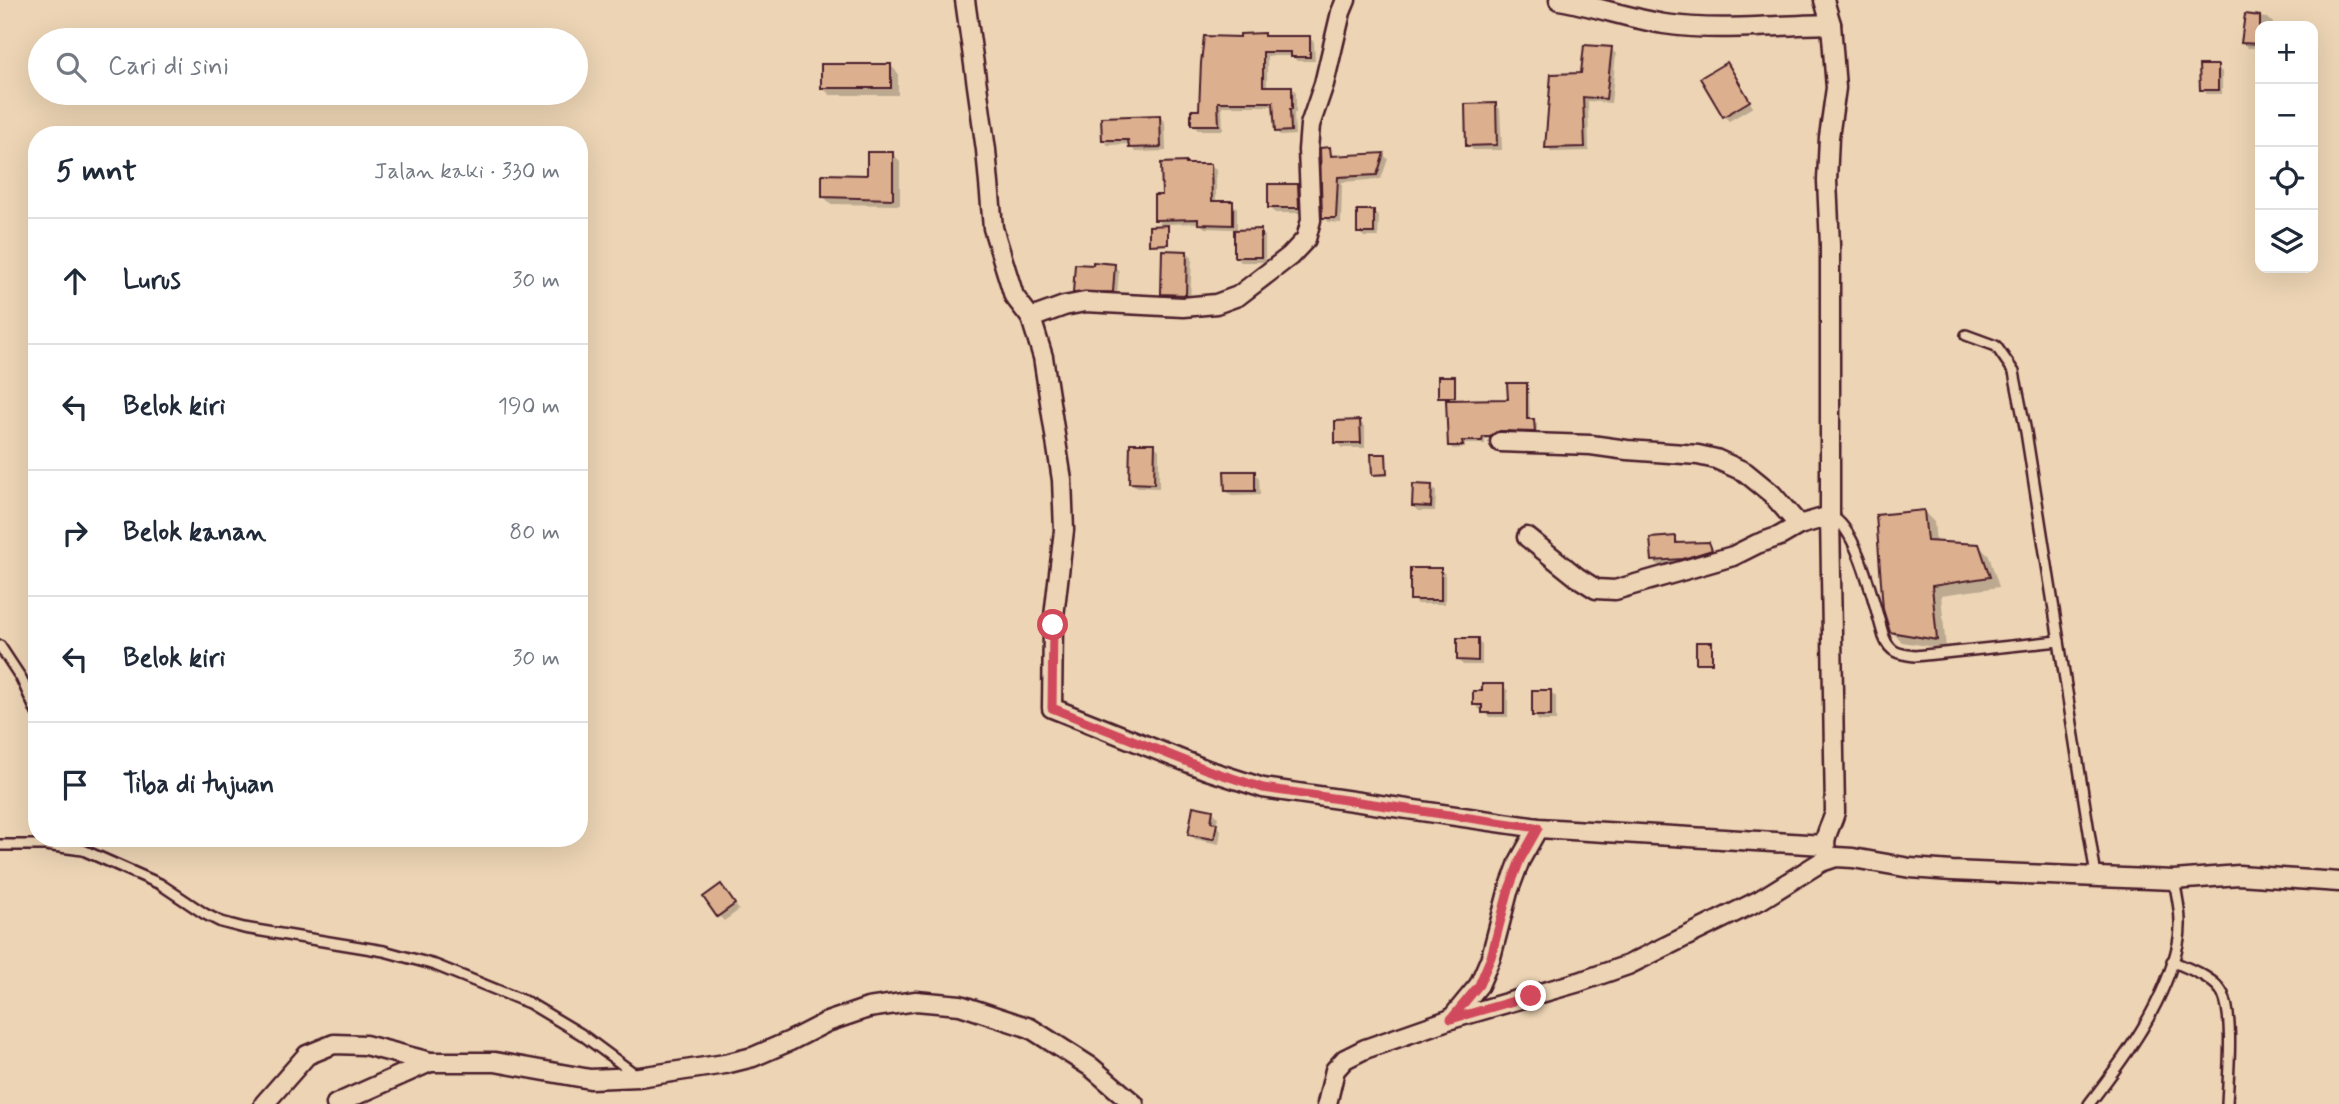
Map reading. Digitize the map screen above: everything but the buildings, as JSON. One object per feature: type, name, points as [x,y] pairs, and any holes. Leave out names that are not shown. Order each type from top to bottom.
[{"type":"street","points":[[965,0],[985,138],[993,228],[1014,296],[1031,318],[1047,379],[1062,480],[1064,530],[1053,625],[1052,708],[1208,770],[1263,788],[1538,828],[1827,852],[1910,868],[1952,871],[2174,880],[2239,875],[2339,881]]},
{"type":"street","points":[[1031,318],[1064,306],[1085,302],[1183,307],[1216,304],[1238,296],[1290,257],[1306,239],[1311,220],[1308,150],[1310,125],[1324,84],[1346,0]]},
{"type":"street","points":[[1559,0],[1594,5],[1634,18],[1666,24],[1704,27],[1831,24]]},
{"type":"street","points":[[1327,1104],[1335,1070],[1345,1059],[1365,1049],[1451,1019],[1628,965],[1760,900],[1821,862],[1827,852],[1835,811],[1829,516],[1830,245],[1826,181],[1836,88],[1831,24],[1824,0]]},
{"type":"street","points":[[1500,442],[1591,445],[1716,459],[1754,479],[1772,494],[1799,525]]},
{"type":"street","points":[[1527,537],[1596,589],[1615,590],[1733,556],[1799,525],[1829,516]]},
{"type":"street","points":[[1451,1019],[1479,985],[1491,957],[1508,892],[1520,860],[1538,828]]},
{"type":"street","points":[[264,1104],[307,1055],[334,1044],[365,1045],[430,1062],[495,1062],[590,1079],[639,1077],[725,1064],[753,1056],[827,1022],[868,1008],[916,1001],[960,1005],[1030,1028],[1091,1067],[1135,1104]]},
{"type":"street","points":[[336,1104],[430,1062]]},
{"type":"lane","points":[[1966,335],[1996,346],[2014,372],[2026,432],[2096,876]]},
{"type":"lane","points":[[1829,516],[1843,524],[1851,536],[1887,646],[1898,654],[1915,656],[2059,641]]},
{"type":"lane","points":[[0,646],[22,678],[28,692]]},
{"type":"lane","points":[[0,845],[28,845]]},
{"type":"lane","points":[[60,847],[83,850],[160,884],[221,922],[384,951],[435,965],[473,980],[529,1003],[581,1034],[639,1077]]},
{"type":"lane","points":[[2089,1104],[2143,1030],[2172,961],[2178,943],[2180,915],[2174,880]]},
{"type":"lane","points":[[2172,961],[2205,976],[2222,993],[2228,1018],[2227,1104]]},
{"type":"route","points":[[1053,625],[1052,708],[1208,770],[1263,788],[1538,828],[1520,860],[1508,892],[1491,957],[1479,985],[1451,1019],[1531,996]]}]
